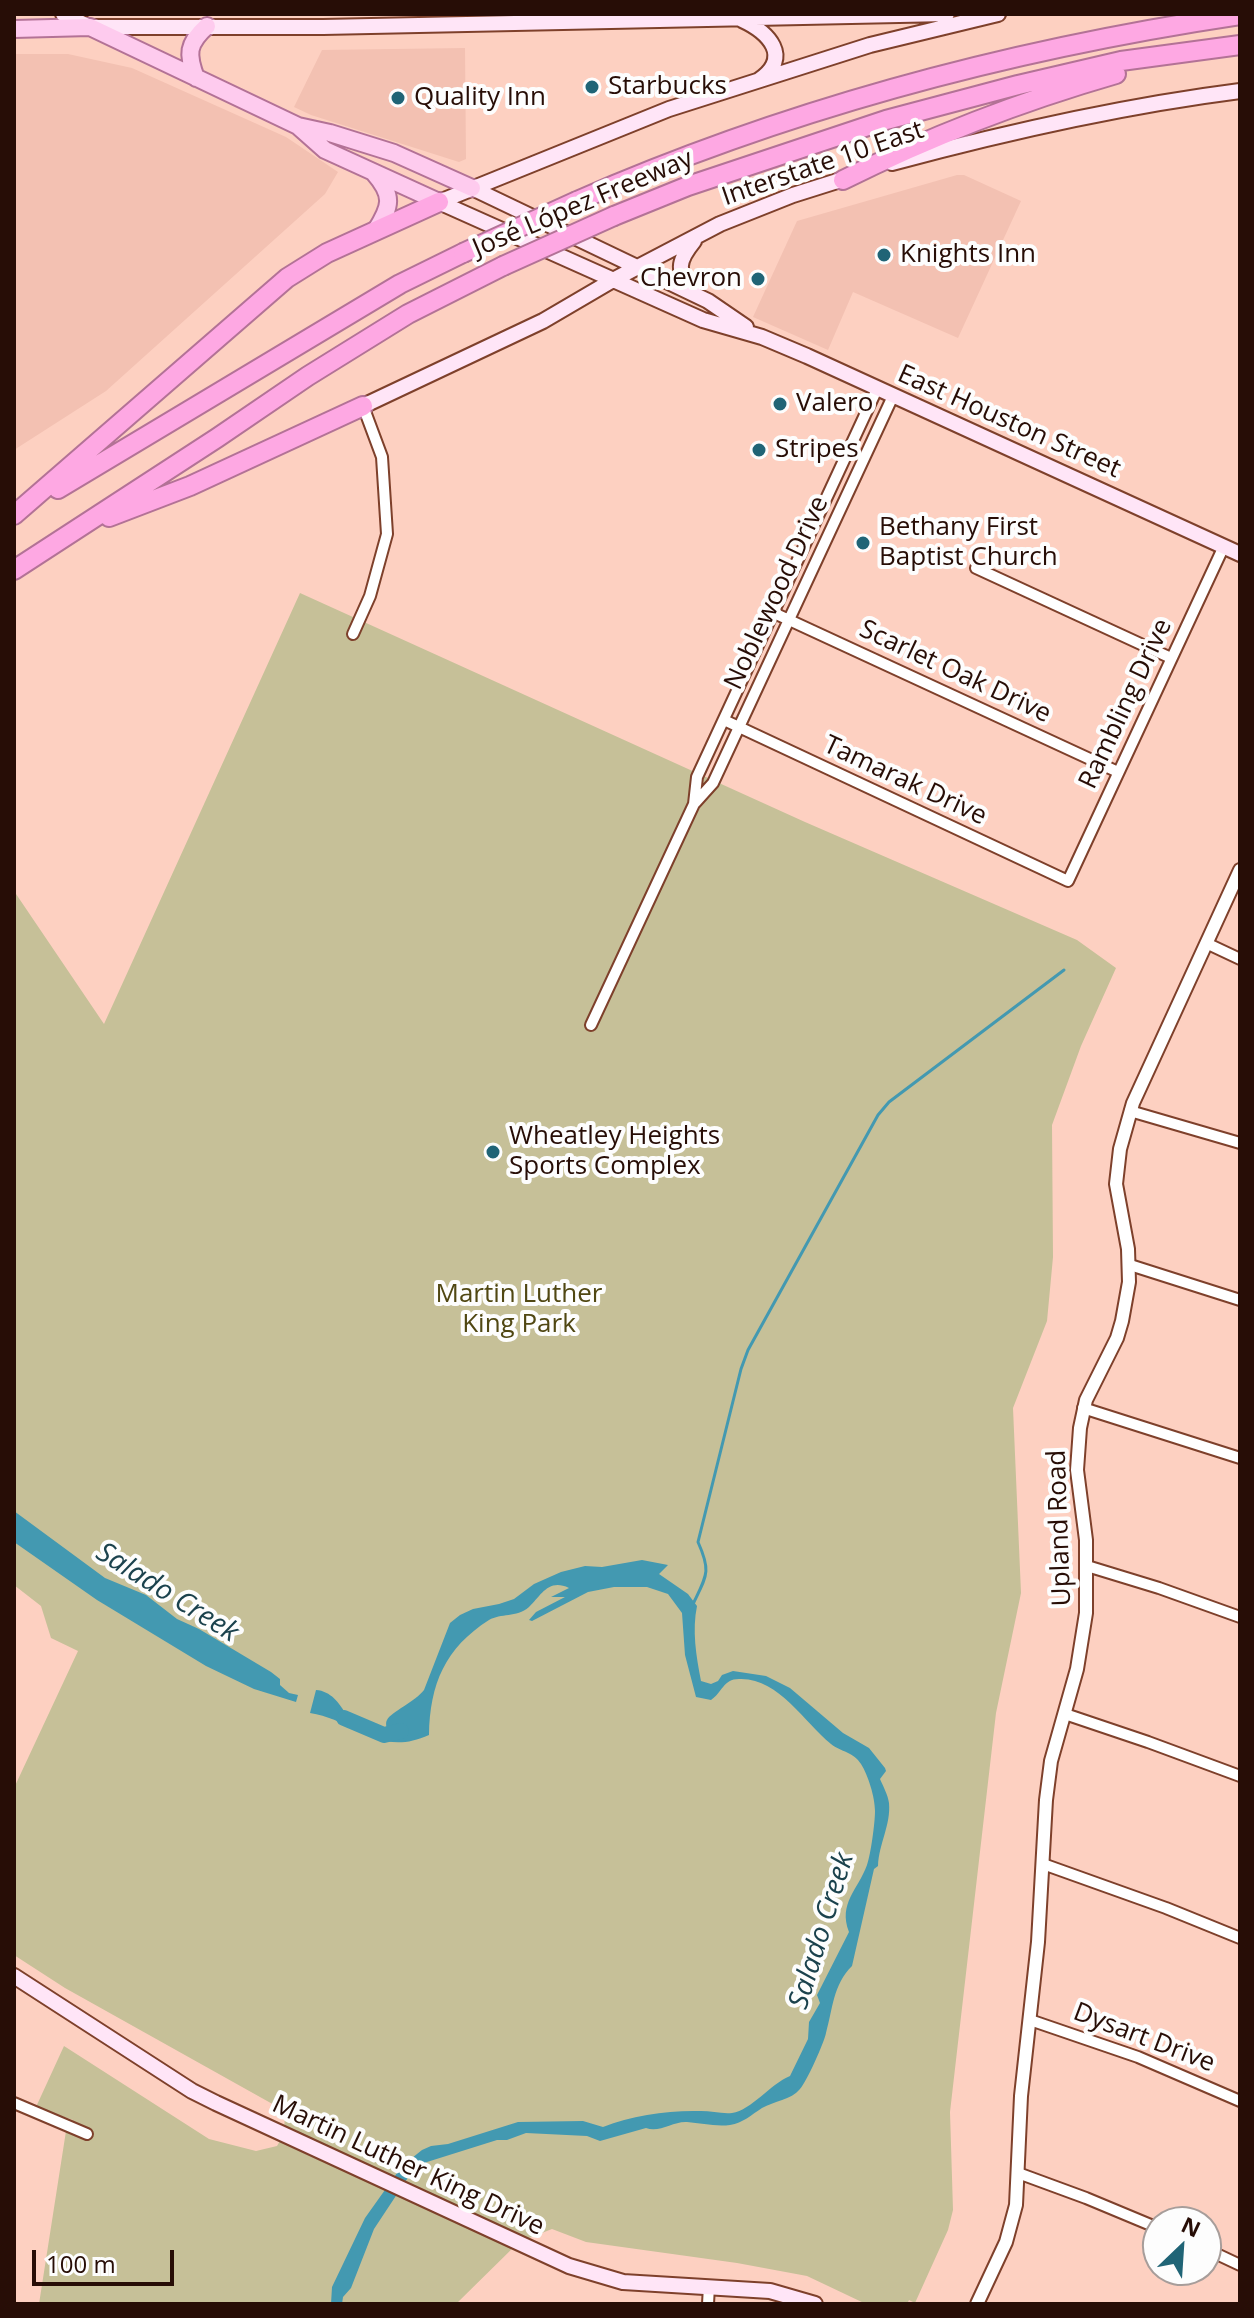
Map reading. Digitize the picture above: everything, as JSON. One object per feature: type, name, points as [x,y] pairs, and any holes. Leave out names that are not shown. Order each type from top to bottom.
[{"type":"highway","name":"José López Freeway","points":[[14,517],[386,292],[463,253],[633,176],[755,132],[925,80],[1061,48],[1240,15]]},
{"type":"highway","name":"José López Freeway","points":[[14,570],[308,376],[408,314],[503,266],[614,216],[688,186],[886,120],[1121,61],[1240,45]]},
{"type":"highway","points":[[843,180],[908,147],[970,122],[1058,91],[1197,51]]},
{"type":"highway","points":[[14,517],[287,278],[327,253],[439,202]]},
{"type":"highway","points":[[77,530],[190,486],[363,406]]},
{"type":"main road","name":"East Houston Street","points":[[63,14],[298,126],[394,153],[472,188],[708,301],[757,335]]},
{"type":"main road","points":[[14,29],[323,27],[947,14]]},
{"type":"main road","points":[[439,202],[669,109],[870,45],[998,14]]},
{"type":"main road","points":[[738,18],[765,33],[775,49],[775,58],[768,74],[755,82]]},
{"type":"main road","points":[[196,78],[189,54],[197,35],[207,26]]},
{"type":"main road","name":"Interstate 10 East","points":[[363,406],[543,321],[720,224],[793,195],[878,167],[1007,132],[1188,97],[1240,91]]},
{"type":"main road","name":"East Houston Street","points":[[298,126],[325,150],[439,202],[703,320],[757,335],[1240,554]]},
{"type":"main road","points":[[373,172],[383,184],[389,201],[388,210],[376,230]]},
{"type":"main road","points":[[696,238],[683,257],[680,270],[696,295]]},
{"type":"main road","name":"Martin Luther King Drive","points":[[14,1976],[192,2091],[569,2266],[623,2282],[770,2291],[815,2304]]},
{"type":"street","name":"Noblewood Drive","points":[[694,804],[697,777],[877,389]]},
{"type":"street","name":"Noblewood Drive","points":[[591,1025],[694,804],[713,783],[893,396]]},
{"type":"street","points":[[353,634],[370,596],[387,534],[382,457],[363,406]]},
{"type":"street","name":"Rambling Drive","points":[[1068,881],[1224,546]]},
{"type":"street","points":[[976,568],[1171,658]]},
{"type":"street","name":"Scarlet Oak Drive","points":[[774,613],[1118,772]]},
{"type":"street","name":"Tamarak Drive","points":[[724,720],[1068,881]]},
{"type":"street","name":"Upland Road","points":[[977,2304],[1006,2242],[1018,2189],[1021,2096],[1030,2020],[1049,1773],[1084,1632],[1087,1566],[1077,1470],[1080,1428],[1083,1408],[1117,1338],[1127,1299],[1130,1265],[1116,1184],[1120,1149],[1130,1111],[1240,870]]},
{"type":"street","points":[[1206,943],[1240,959]]},
{"type":"street","points":[[1130,1111],[1240,1143]]},
{"type":"street","points":[[1130,1265],[1240,1300]]},
{"type":"street","points":[[1083,1408],[1240,1458]]},
{"type":"street","points":[[1087,1566],[1240,1617]]},
{"type":"street","points":[[1065,1714],[1240,1776]]},
{"type":"street","points":[[1043,1864],[1240,1938]]},
{"type":"street","name":"Dysart Drive","points":[[1030,2020],[1138,2057],[1240,2101]]},
{"type":"street","points":[[14,2103],[87,2134]]},
{"type":"street","points":[[1018,2173],[1142,2221]]},
{"type":"street","points":[[708,2304],[709,2286]]},
{"type":"shaded area","points":[[465,48],[466,159],[459,162],[294,107],[322,50]]},
{"type":"shaded area","points":[[14,54],[68,54],[132,68],[286,137],[338,172],[325,194],[106,391],[14,450]]},
{"type":"shaded area","points":[[964,175],[1021,201],[958,338],[853,292],[828,350],[753,317],[797,221]]},
{"type":"green space","name":"Martin Luther King Park","points":[[300,593],[805,822],[1077,940],[1116,968],[1081,1046],[1052,1125],[1053,1257],[1047,1321],[1013,1408],[1021,1593],[996,1713],[950,2112],[953,2210],[948,2230],[915,2303],[909,2300],[907,2304],[866,2304],[807,2276],[586,2242],[552,2229],[519,2242],[456,2304],[39,2304],[66,2131],[73,2120],[36,2107],[64,2046],[209,2139],[256,2151],[277,2146],[284,2134],[285,2111],[65,1988],[14,1955],[14,1788],[78,1651],[51,1638],[41,1606],[14,1585],[14,891],[104,1024]]},
{"type":"water","points":[[14,1511],[105,1578],[146,1595],[177,1619],[271,1672],[289,1693],[298,1695],[296,1702],[254,1689],[206,1666],[97,1600],[14,1542]]},
{"type":"water","points":[[642,1560],[668,1565],[659,1574],[688,1594],[697,1606],[695,1643],[701,1681],[711,1684],[733,1671],[766,1676],[790,1688],[843,1733],[869,1748],[885,1768],[880,1779],[888,1797],[889,1811],[878,1866],[874,1869],[852,1966],[837,1989],[819,2053],[796,2093],[735,2124],[719,2126],[682,2122],[600,2141],[587,2136],[526,2133],[427,2162],[413,2170],[374,2229],[342,2304],[331,2304],[332,2287],[365,2218],[402,2166],[422,2150],[518,2122],[583,2121],[603,2127],[664,2112],[739,2111],[790,2076],[808,2039],[809,2022],[820,2003],[817,1995],[849,1932],[847,1905],[868,1860],[875,1811],[871,1786],[858,1760],[831,1744],[790,1702],[766,1685],[739,1679],[726,1684],[711,1700],[696,1697],[685,1655],[682,1613],[668,1594],[647,1587],[614,1587],[588,1592],[529,1620],[536,1612],[565,1597],[551,1597],[569,1588],[556,1585],[524,1610],[489,1620],[451,1655],[437,1684],[429,1735],[411,1741],[381,1740],[310,1713],[316,1690],[321,1691],[334,1698],[349,1718],[359,1725],[376,1732],[387,1732],[389,1717],[424,1690],[450,1623],[460,1615],[514,1599],[534,1584],[561,1572],[585,1566],[602,1567]]},
{"type":"waterway","points":[[694,1602],[706,1573],[698,1542],[748,1350],[878,1115],[889,1102],[1064,970]]},
{"type":"waterway","name":"Salado Creek","points":[[344,1718],[384,1735],[401,1731]]},
{"type":"place","name":"Starbucks","points":[[592,87]]},
{"type":"place","name":"Quality Inn","points":[[398,98]]},
{"type":"place","name":"Knights Inn","points":[[884,255]]},
{"type":"place","name":"Chevron","points":[[758,279]]},
{"type":"place","name":"Valero","points":[[780,404]]},
{"type":"place","name":"Stripes","points":[[759,450]]},
{"type":"place","name":"Bethany First Baptist Church","points":[[863,543]]},
{"type":"place","name":"Wheatley Heights Sports Complex","points":[[493,1152]]}]
